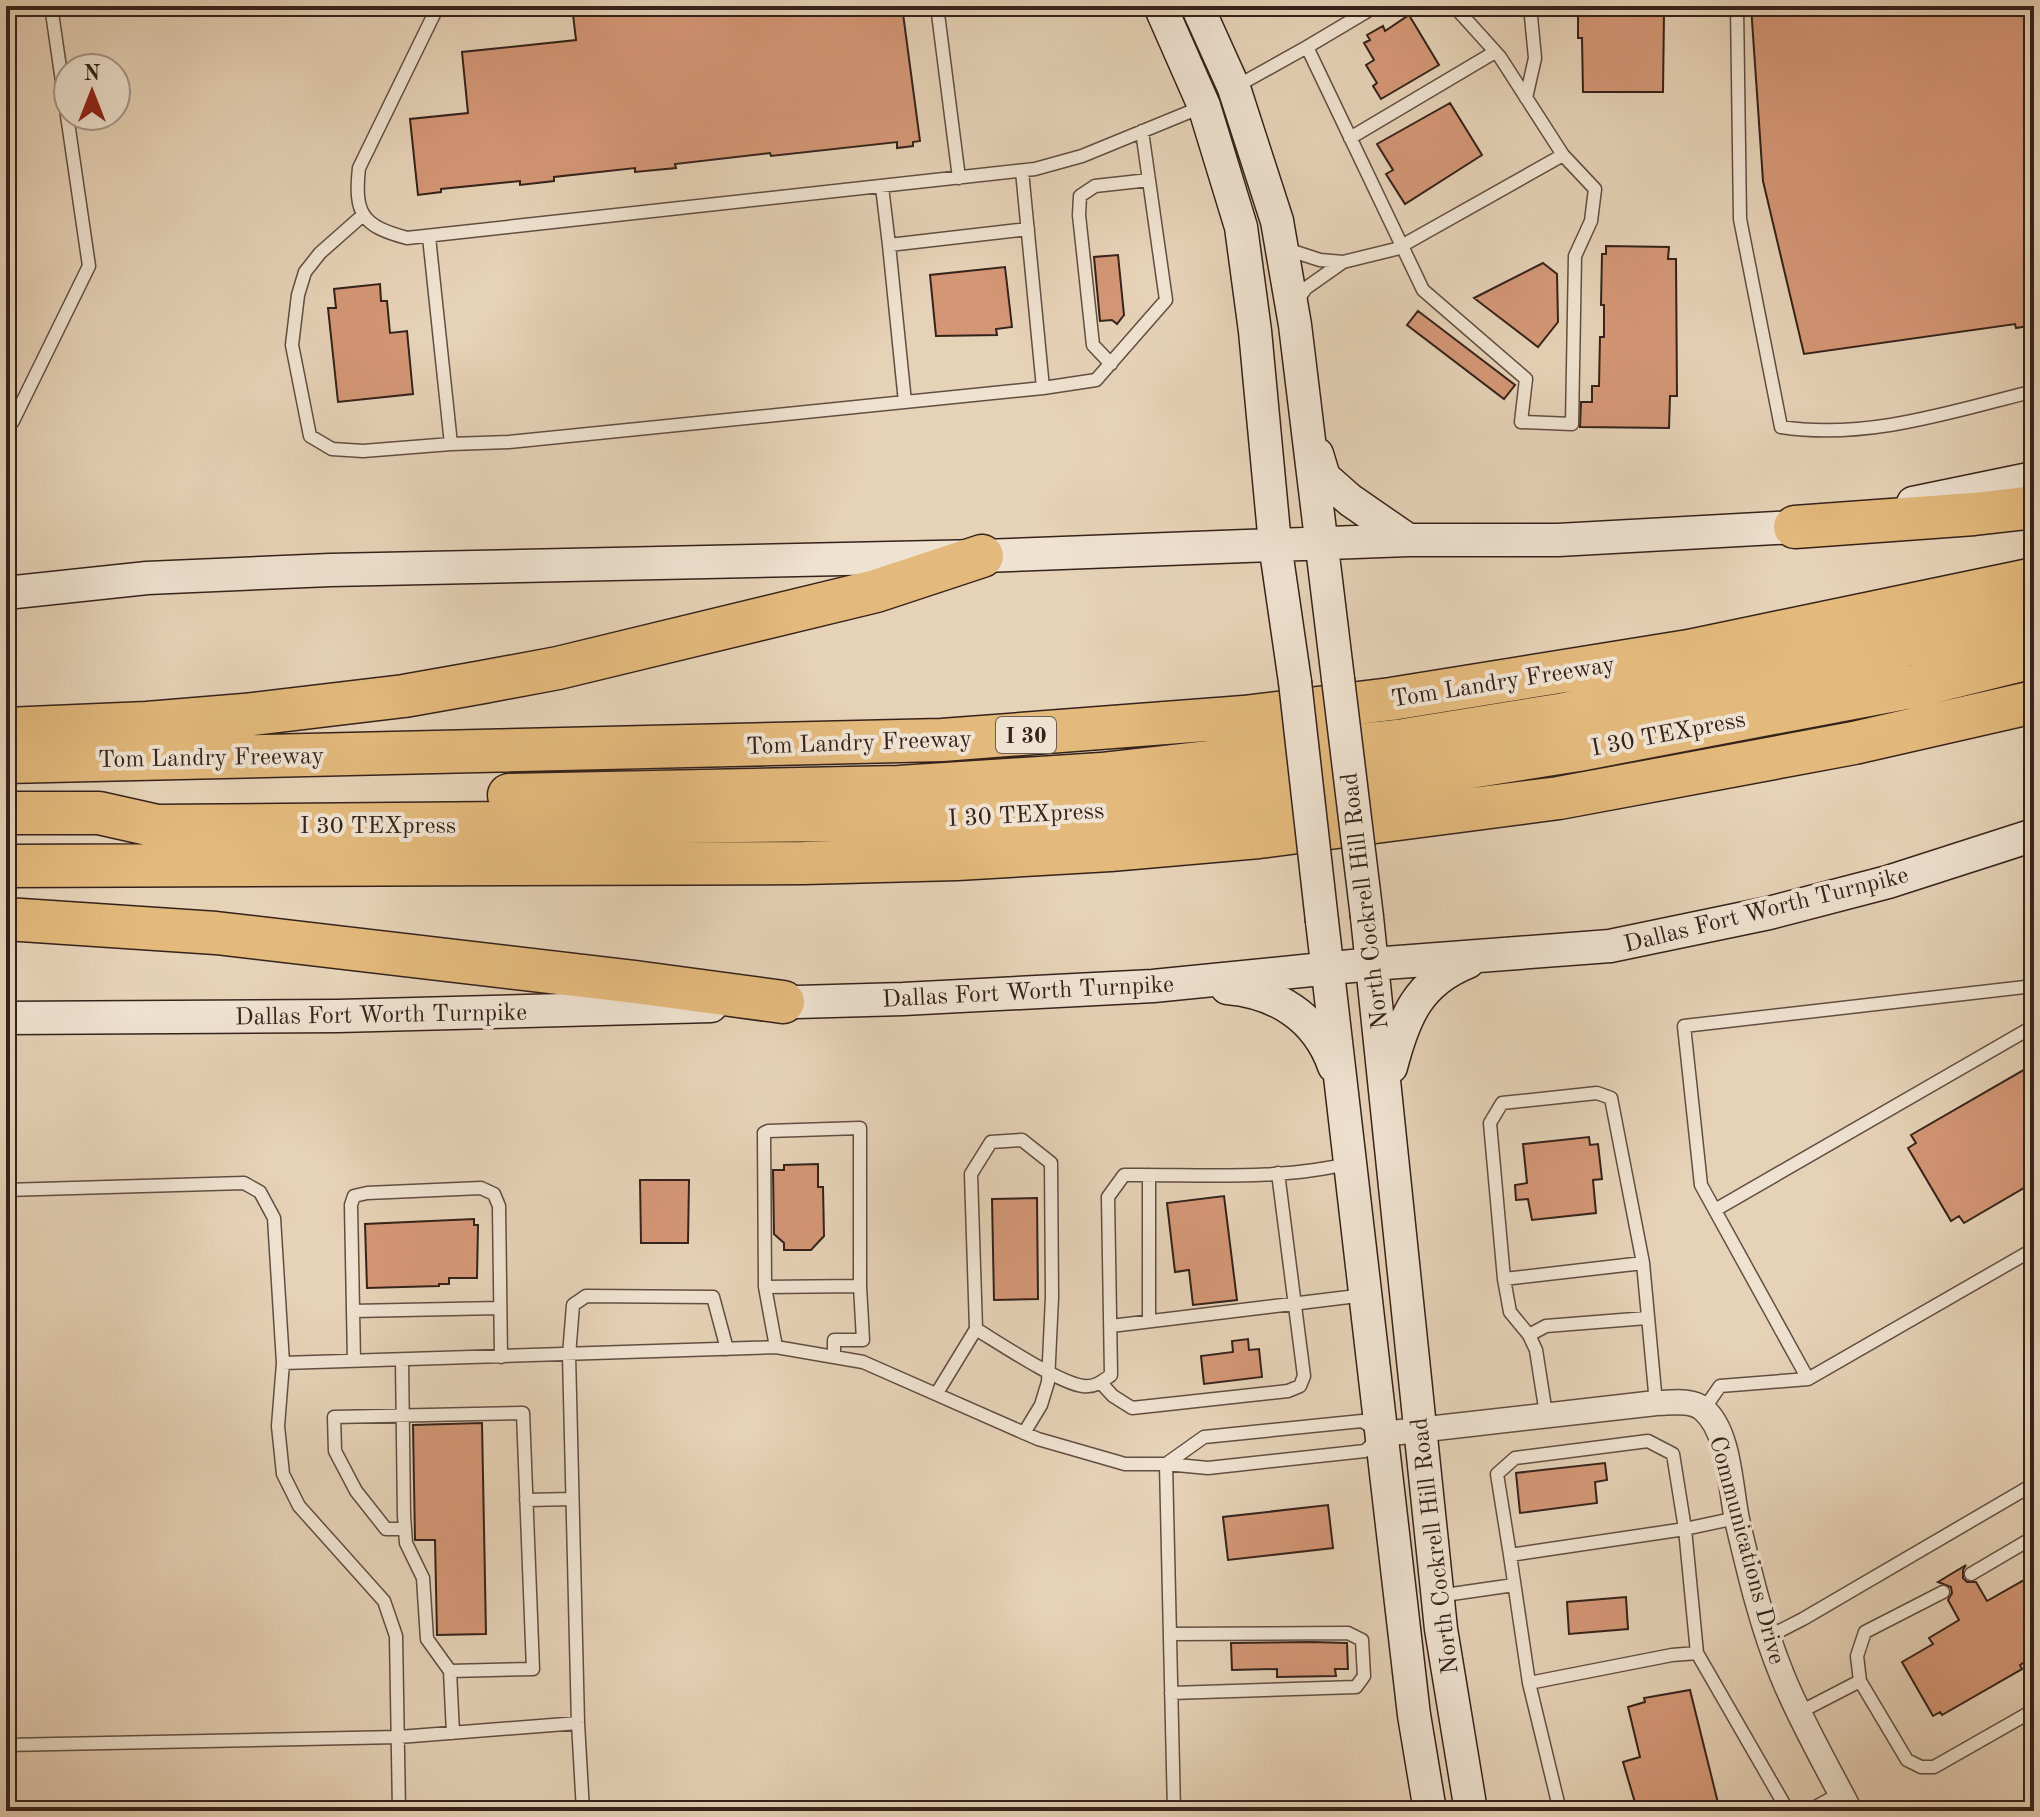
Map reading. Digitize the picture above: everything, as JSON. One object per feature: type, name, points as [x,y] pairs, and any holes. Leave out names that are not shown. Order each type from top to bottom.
[{"type":"highway","points":[[1795,527],[2034,507]]},
{"type":"highway","points":[[6,729],[244,715],[470,685],[558,668],[876,591],[982,556]]},
{"type":"highway","name":"Tom Landry Freeway","points":[[6,762],[942,740],[1244,717],[1391,699],[1645,658],[2034,579]]},
{"type":"highway","points":[[99,813],[155,798],[884,788],[1101,774],[1404,740],[1544,717],[2034,619]]},
{"type":"highway","name":"I 30 TEXpress","points":[[6,813],[99,813],[157,826],[650,823],[977,819],[1171,805],[1292,795],[1578,750],[1916,686],[2034,657]]},
{"type":"highway","points":[[6,866],[804,863],[957,859],[1125,849],[1259,837],[1559,798],[1854,743],[2034,702]]},
{"type":"highway","points":[[6,919],[216,933],[783,1002]]},
{"type":"main road","name":"North Cockrell Hill Road","points":[[1160,6],[1204,106],[1241,227],[1255,331],[1275,544],[1295,682],[1414,1715],[1430,1811]]},
{"type":"main road","name":"North Cockrell Hill Road","points":[[1197,6],[1234,88],[1277,221],[1292,310],[1367,917],[1438,1596],[1471,1811]]},
{"type":"main road","points":[[1204,106],[1234,88]]},
{"type":"main road","points":[[1308,429],[1324,477],[1350,500],[1408,540]]},
{"type":"main road","points":[[6,593],[147,578],[330,570],[982,556],[1408,540],[1558,540],[1795,527],[2034,478]]},
{"type":"main road","name":"Dallas Fort Worth Turnpike","points":[[6,1018],[571,1011],[903,999],[1172,984],[1372,964],[1610,946],[1769,913],[1888,882],[2034,835]]},
{"type":"main road","points":[[1386,1085],[1400,1031],[1427,986],[1449,969],[1482,956]]},
{"type":"main road","points":[[1172,984],[1252,990],[1283,1003],[1308,1023],[1329,1052],[1343,1093]]},
{"type":"street","name":"Communications Drive","points":[[1383,1434],[1656,1403],[1690,1402],[1704,1409],[1724,1445],[1736,1518],[1768,1637],[1800,1712],[1846,1802]]},
{"type":"lane","points":[[6,429],[13,421],[89,266],[51,6]]},
{"type":"lane","points":[[438,6],[359,168],[356,191],[363,215],[381,231],[407,238],[1022,171],[1082,156],[1204,106]]},
{"type":"lane","points":[[937,6],[959,178]]},
{"type":"lane","points":[[1234,88],[1376,6]]},
{"type":"lane","points":[[1307,47],[1423,290],[1526,379],[1521,422],[1572,424],[1575,256],[1591,221],[1595,189],[1563,155],[1495,52],[1454,6]]},
{"type":"lane","points":[[1526,98],[1535,58],[1530,6]]},
{"type":"lane","points":[[1737,6],[1740,219],[1781,427],[1806,431],[1888,428],[2034,391]]},
{"type":"lane","points":[[1350,138],[1495,52]]},
{"type":"lane","points":[[363,215],[320,253],[305,272],[298,295],[292,345],[310,436],[332,449],[363,451],[509,442],[1043,388],[1096,380],[1166,300],[1142,131]]},
{"type":"lane","points":[[1292,310],[1306,288],[1343,262],[1401,246],[1563,155]]},
{"type":"lane","points":[[1022,171],[1043,388]]},
{"type":"lane","points":[[1111,364],[1093,345],[1079,215],[1080,196],[1095,186],[1149,180]]},
{"type":"lane","points":[[882,187],[905,402]]},
{"type":"lane","points":[[889,245],[1028,229]]},
{"type":"lane","points":[[429,237],[451,444]]},
{"type":"lane","points":[[1281,246],[1310,258],[1343,262]]},
{"type":"lane","points":[[1808,1379],[1701,1185],[1684,1026],[2034,986]]},
{"type":"lane","points":[[1715,1210],[2034,1026]]},
{"type":"lane","points":[[1546,1414],[1536,1350],[1529,1335],[1510,1312],[1504,1279],[1490,1123],[1502,1103],[1597,1093],[1611,1098],[1643,1263],[1656,1403]]},
{"type":"lane","points":[[776,1347],[765,1287],[764,1133],[860,1128],[863,1340],[834,1340],[834,1357]]},
{"type":"lane","points":[[937,1393],[976,1329],[971,1174],[991,1142],[1022,1140],[1051,1163],[1052,1297],[1048,1371],[1041,1405],[1024,1433]]},
{"type":"lane","points":[[976,1329],[1048,1371],[1083,1387],[1101,1383],[1111,1375],[1108,1197],[1124,1175],[1278,1173],[1321,1170],[1351,1162]]},
{"type":"lane","points":[[1101,1383],[1113,1396],[1132,1408],[1288,1391],[1300,1386],[1304,1376],[1278,1173]]},
{"type":"lane","points":[[1149,1175],[1149,1321]]},
{"type":"lane","points":[[6,1190],[244,1183],[260,1192],[274,1218],[283,1363],[278,1426],[283,1474],[299,1506],[386,1604],[396,1636],[399,1811]]},
{"type":"lane","points":[[354,1361],[351,1205],[354,1196],[481,1188],[494,1194],[499,1206],[501,1357]]},
{"type":"lane","points":[[1704,1409],[1720,1386],[1808,1379],[2034,1249]]},
{"type":"lane","points":[[1504,1279],[1643,1263]]},
{"type":"lane","points":[[765,1287],[860,1286]]},
{"type":"lane","points":[[1111,1326],[1367,1295]]},
{"type":"lane","points":[[583,1811],[569,1355],[573,1305],[586,1296],[713,1297],[727,1349]]},
{"type":"lane","points":[[353,1311],[500,1308]]},
{"type":"lane","points":[[1529,1335],[1546,1326],[1647,1318]]},
{"type":"lane","points":[[283,1363],[776,1347],[863,1362],[1024,1433],[1125,1464],[1208,1468],[1365,1451],[1383,1434],[1362,1421],[1204,1437],[1166,1464]]},
{"type":"lane","points":[[402,1360],[406,1543],[423,1578],[427,1639],[450,1671],[453,1733]]},
{"type":"lane","points":[[405,1529],[386,1529],[356,1491],[335,1451],[334,1417],[523,1413],[533,1669],[450,1671]]},
{"type":"lane","points":[[1560,1811],[1529,1683],[1497,1474],[1515,1458],[1648,1441],[1673,1454],[1685,1529],[1697,1653],[1788,1811]]},
{"type":"lane","points":[[1166,1464],[1174,1811]]},
{"type":"lane","points":[[1768,1637],[2034,1484]]},
{"type":"lane","points":[[526,1500],[572,1499]]},
{"type":"lane","points":[[1510,1555],[1685,1529],[1736,1518]]},
{"type":"lane","points":[[1971,1574],[2034,1537]]},
{"type":"lane","points":[[1438,1596],[1514,1585]]},
{"type":"lane","points":[[1943,1592],[1865,1632],[1857,1656],[1860,1681],[1907,1760],[1921,1767],[1934,1767],[2034,1710]]},
{"type":"lane","points":[[1170,1634],[1348,1633],[1362,1640],[1364,1676],[1356,1687],[1171,1693]]},
{"type":"lane","points":[[1529,1683],[1672,1655],[1697,1653]]},
{"type":"lane","points":[[1800,1712],[1860,1681]]},
{"type":"lane","points":[[6,1745],[399,1737],[578,1723]]},
{"type":"lane","points":[[1808,1811],[1846,1802]]},
{"type":"building","points":[[572,6],[902,6],[920,141],[913,142],[913,146],[897,148],[897,142],[771,156],[770,153],[675,164],[676,168],[635,172],[635,168],[554,177],[554,181],[520,185],[520,181],[441,189],[441,192],[418,195],[410,119],[468,113],[462,52],[576,40]]},
{"type":"building","points":[[1578,6],[1638,6],[1638,13],[1664,13],[1663,92],[1583,92]]},
{"type":"building","points":[[1751,6],[2034,6],[2034,325],[2016,328],[2015,324],[1804,354],[1763,181]]},
{"type":"building","points":[[1409,15],[1439,65],[1381,99],[1373,86],[1377,83],[1366,65],[1374,60],[1364,43],[1370,40],[1367,35],[1383,26],[1385,31]]},
{"type":"building","points":[[1450,103],[1482,155],[1405,204],[1386,174],[1393,170],[1377,144]]},
{"type":"building","points":[[1606,246],[1669,247],[1668,259],[1676,259],[1677,396],[1670,396],[1669,428],[1580,427],[1581,402],[1592,402],[1592,386],[1599,386],[1600,337],[1604,337],[1602,254],[1606,254]]},
{"type":"building","points":[[1118,255],[1124,315],[1117,324],[1112,320],[1100,321],[1094,257]]},
{"type":"building","points":[[1543,263],[1557,274],[1558,322],[1538,347],[1474,298]]},
{"type":"building","points":[[1005,267],[1012,327],[996,329],[997,335],[936,336],[930,275]]},
{"type":"building","points":[[380,284],[381,301],[387,301],[390,333],[407,331],[413,394],[338,402],[328,308],[336,308],[334,289]]},
{"type":"building","points":[[1418,311],[1515,385],[1504,399],[1407,325]]},
{"type":"building","points":[[2034,1064],[2034,1182],[1964,1223],[1959,1216],[1951,1221],[1908,1148],[1916,1143],[1911,1135]]},
{"type":"building","points":[[1589,1137],[1590,1145],[1598,1144],[1602,1179],[1593,1180],[1596,1213],[1532,1220],[1528,1199],[1516,1200],[1515,1185],[1527,1183],[1523,1144]]},
{"type":"building","points":[[818,1164],[818,1187],[823,1187],[824,1236],[811,1250],[784,1250],[784,1243],[774,1234],[773,1170],[784,1170],[784,1165]]},
{"type":"building","points":[[640,1180],[689,1180],[688,1243],[641,1243]]},
{"type":"building","points":[[1224,1196],[1237,1300],[1193,1305],[1189,1270],[1175,1272],[1167,1203]]},
{"type":"building","points":[[1037,1198],[1038,1299],[994,1300],[992,1199]]},
{"type":"building","points":[[474,1219],[474,1225],[478,1225],[477,1278],[449,1278],[449,1284],[439,1286],[367,1288],[365,1224]]},
{"type":"building","points":[[1248,1339],[1249,1350],[1259,1349],[1262,1377],[1204,1384],[1201,1356],[1233,1352],[1232,1341]]},
{"type":"building","points":[[482,1423],[486,1634],[437,1635],[435,1540],[415,1540],[413,1425]]},
{"type":"building","points":[[1605,1463],[1607,1480],[1595,1482],[1597,1503],[1520,1513],[1516,1473]]},
{"type":"building","points":[[1328,1505],[1333,1548],[1228,1560],[1223,1517]]},
{"type":"building","points":[[1966,1565],[1963,1578],[1967,1582],[1976,1582],[1987,1601],[2026,1579],[2028,1583],[2034,1580],[2034,1656],[2020,1665],[2022,1669],[1942,1715],[1940,1712],[1933,1716],[1902,1662],[1933,1644],[1929,1638],[1959,1620],[1948,1600],[1951,1587],[1938,1582]]},
{"type":"building","points":[[1626,1597],[1628,1629],[1569,1634],[1567,1602]]},
{"type":"building","points":[[1231,1643],[1347,1643],[1348,1669],[1335,1669],[1336,1676],[1277,1677],[1277,1669],[1232,1670]]},
{"type":"building","points":[[1690,1690],[1720,1811],[1654,1811],[1652,1802],[1636,1806],[1623,1762],[1640,1757],[1628,1707],[1645,1702],[1644,1698]]}]
